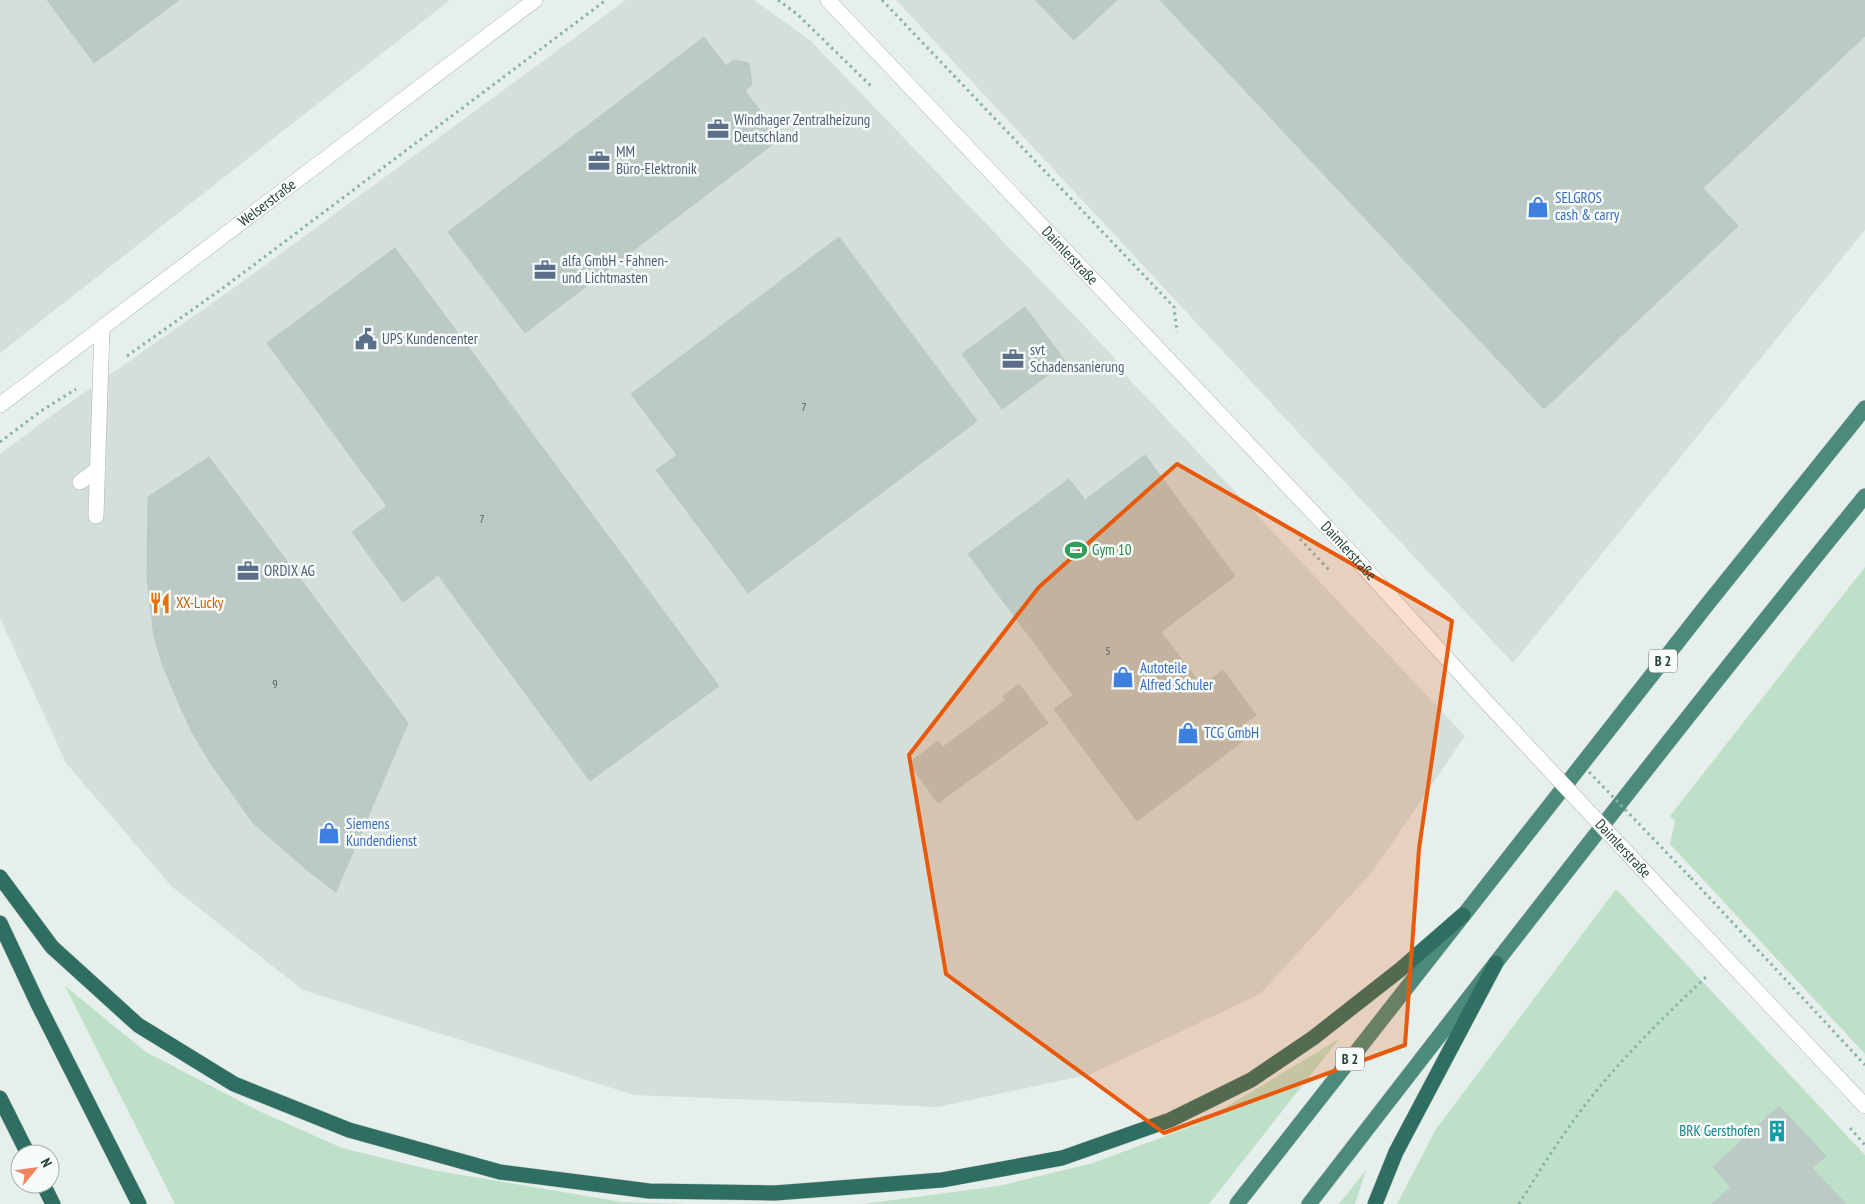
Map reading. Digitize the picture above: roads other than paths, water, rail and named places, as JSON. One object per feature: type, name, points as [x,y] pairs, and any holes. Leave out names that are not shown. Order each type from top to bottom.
[{"type":"highway","name":"B 2","points":[[1237,1204],[1706,606],[1865,408]]},
{"type":"highway","points":[[1309,1204],[1695,709],[1865,496]]},
{"type":"highway","points":[[0,877],[52,947],[138,1025],[234,1084],[348,1130],[500,1172],[659,1191],[775,1193],[942,1180],[1071,1155],[1170,1120],[1251,1080],[1313,1038],[1350,1010],[1463,915]]},
{"type":"highway","points":[[0,923],[38,1004],[139,1204]]},
{"type":"highway","points":[[1375,1204],[1396,1152],[1496,964]]},
{"type":"highway","points":[[0,1098],[23,1144]]},
{"type":"street","name":"Welserstraße","points":[[0,405],[535,0]]},
{"type":"street","name":"Daimlerstraße","points":[[828,0],[1339,540],[1490,706],[1865,1106]]},
{"type":"street","points":[[96,516],[102,328]]},
{"type":"street","points":[[80,482],[98,469]]},
{"type":"place","name":"Windhager Zentralheizung Deutschland","points":[[718,129]]},
{"type":"place","name":"MM Büro-Elektronik","points":[[599,161]]},
{"type":"place","name":"SELGROS cash & carry","points":[[1538,207]]},
{"type":"place","name":"alfa GmbH - Fahnen- und Lichtmasten","points":[[545,270]]},
{"type":"place","name":"UPS Kundencenter","points":[[366,339]]},
{"type":"place","name":"svt Schadensanierung","points":[[1013,359]]},
{"type":"place","name":"Gym 10","points":[[1076,550]]},
{"type":"place","name":"ORDIX AG","points":[[248,571]]},
{"type":"place","name":"XX-Lucky","points":[[160,603]]},
{"type":"place","name":"Autoteile Alfred Schuler","points":[[1123,677]]},
{"type":"place","name":"TCG GmbH","points":[[1188,733]]},
{"type":"place","name":"Siemens Kundendienst","points":[[329,833]]},
{"type":"place","name":"BRK Gersthofen","points":[[1777,1131]]}]
